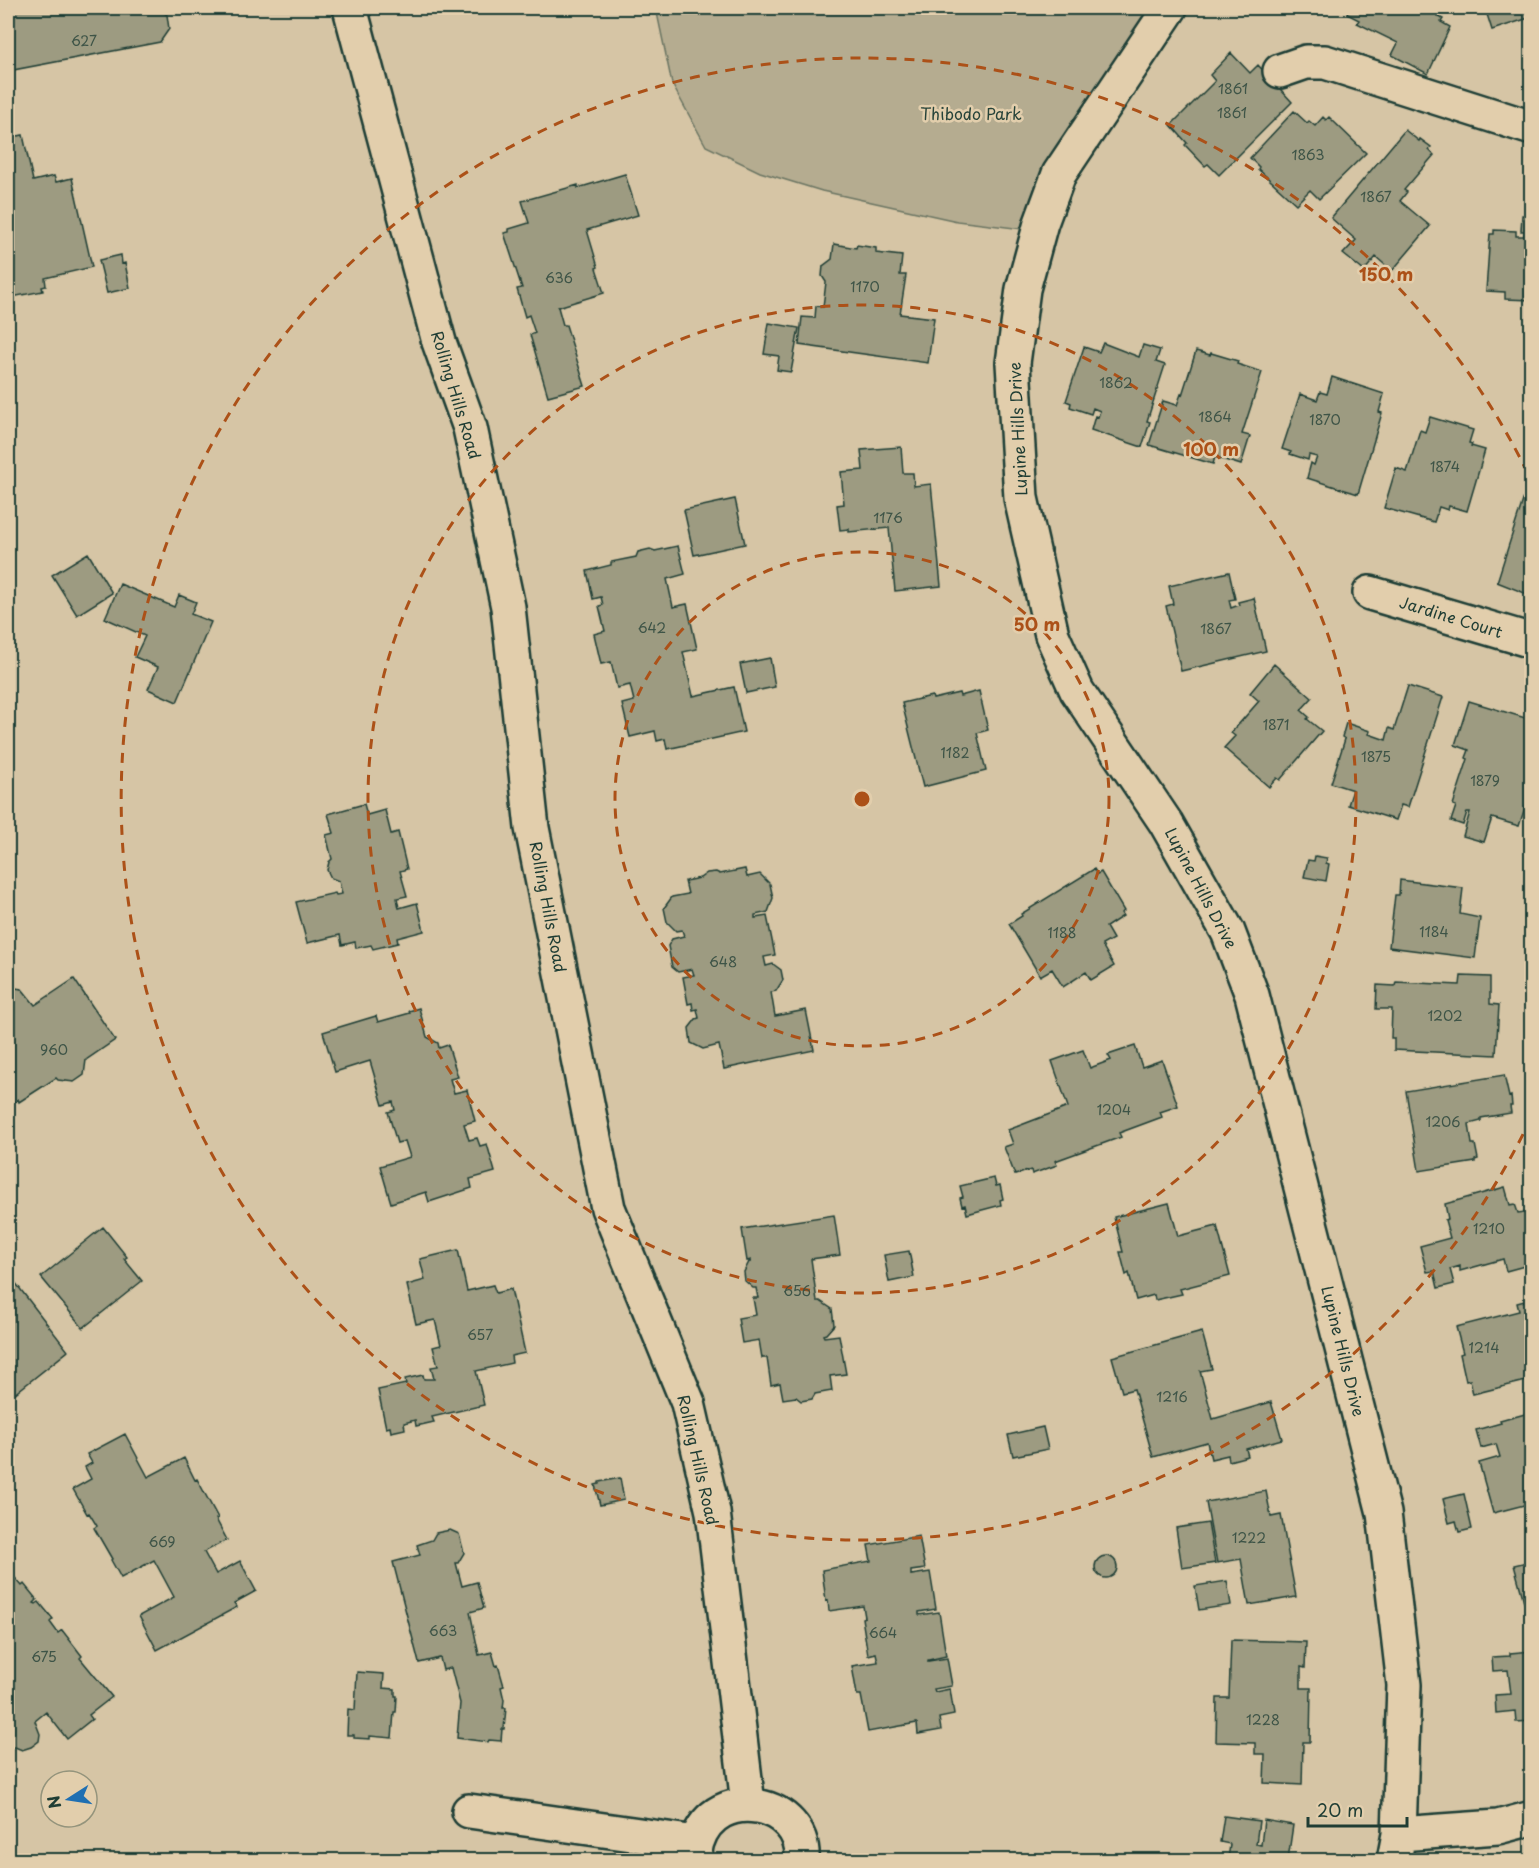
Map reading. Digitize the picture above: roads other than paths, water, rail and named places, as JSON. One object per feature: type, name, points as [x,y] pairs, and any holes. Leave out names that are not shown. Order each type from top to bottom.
[{"type":"street","name":"Rolling Hills Road","points":[[350,8],[439,342],[470,428],[508,607],[532,828],[608,1208],[688,1403],[713,1512],[748,1804]]},
{"type":"street","name":"Lupine Hills Drive","points":[[1170,8],[1059,174],[1041,223],[1023,290],[1013,363],[1021,498],[1052,635],[1077,691],[1166,823],[1228,932],[1252,995],[1384,1513],[1404,1685],[1396,1847]]},
{"type":"street","points":[[1280,71],[1306,62],[1325,62],[1530,128]]},
{"type":"street","name":"Jardine Court","points":[[1370,593],[1532,641]]},
{"type":"street","points":[[469,1811],[695,1852],[703,1827],[715,1815],[731,1807],[748,1804],[768,1808],[786,1819],[798,1837],[802,1860]]},
{"type":"street","points":[[1396,1847],[1532,1818]]},
{"type":"park label","name":"Thibodo Park","points":[[971,114]]}]
